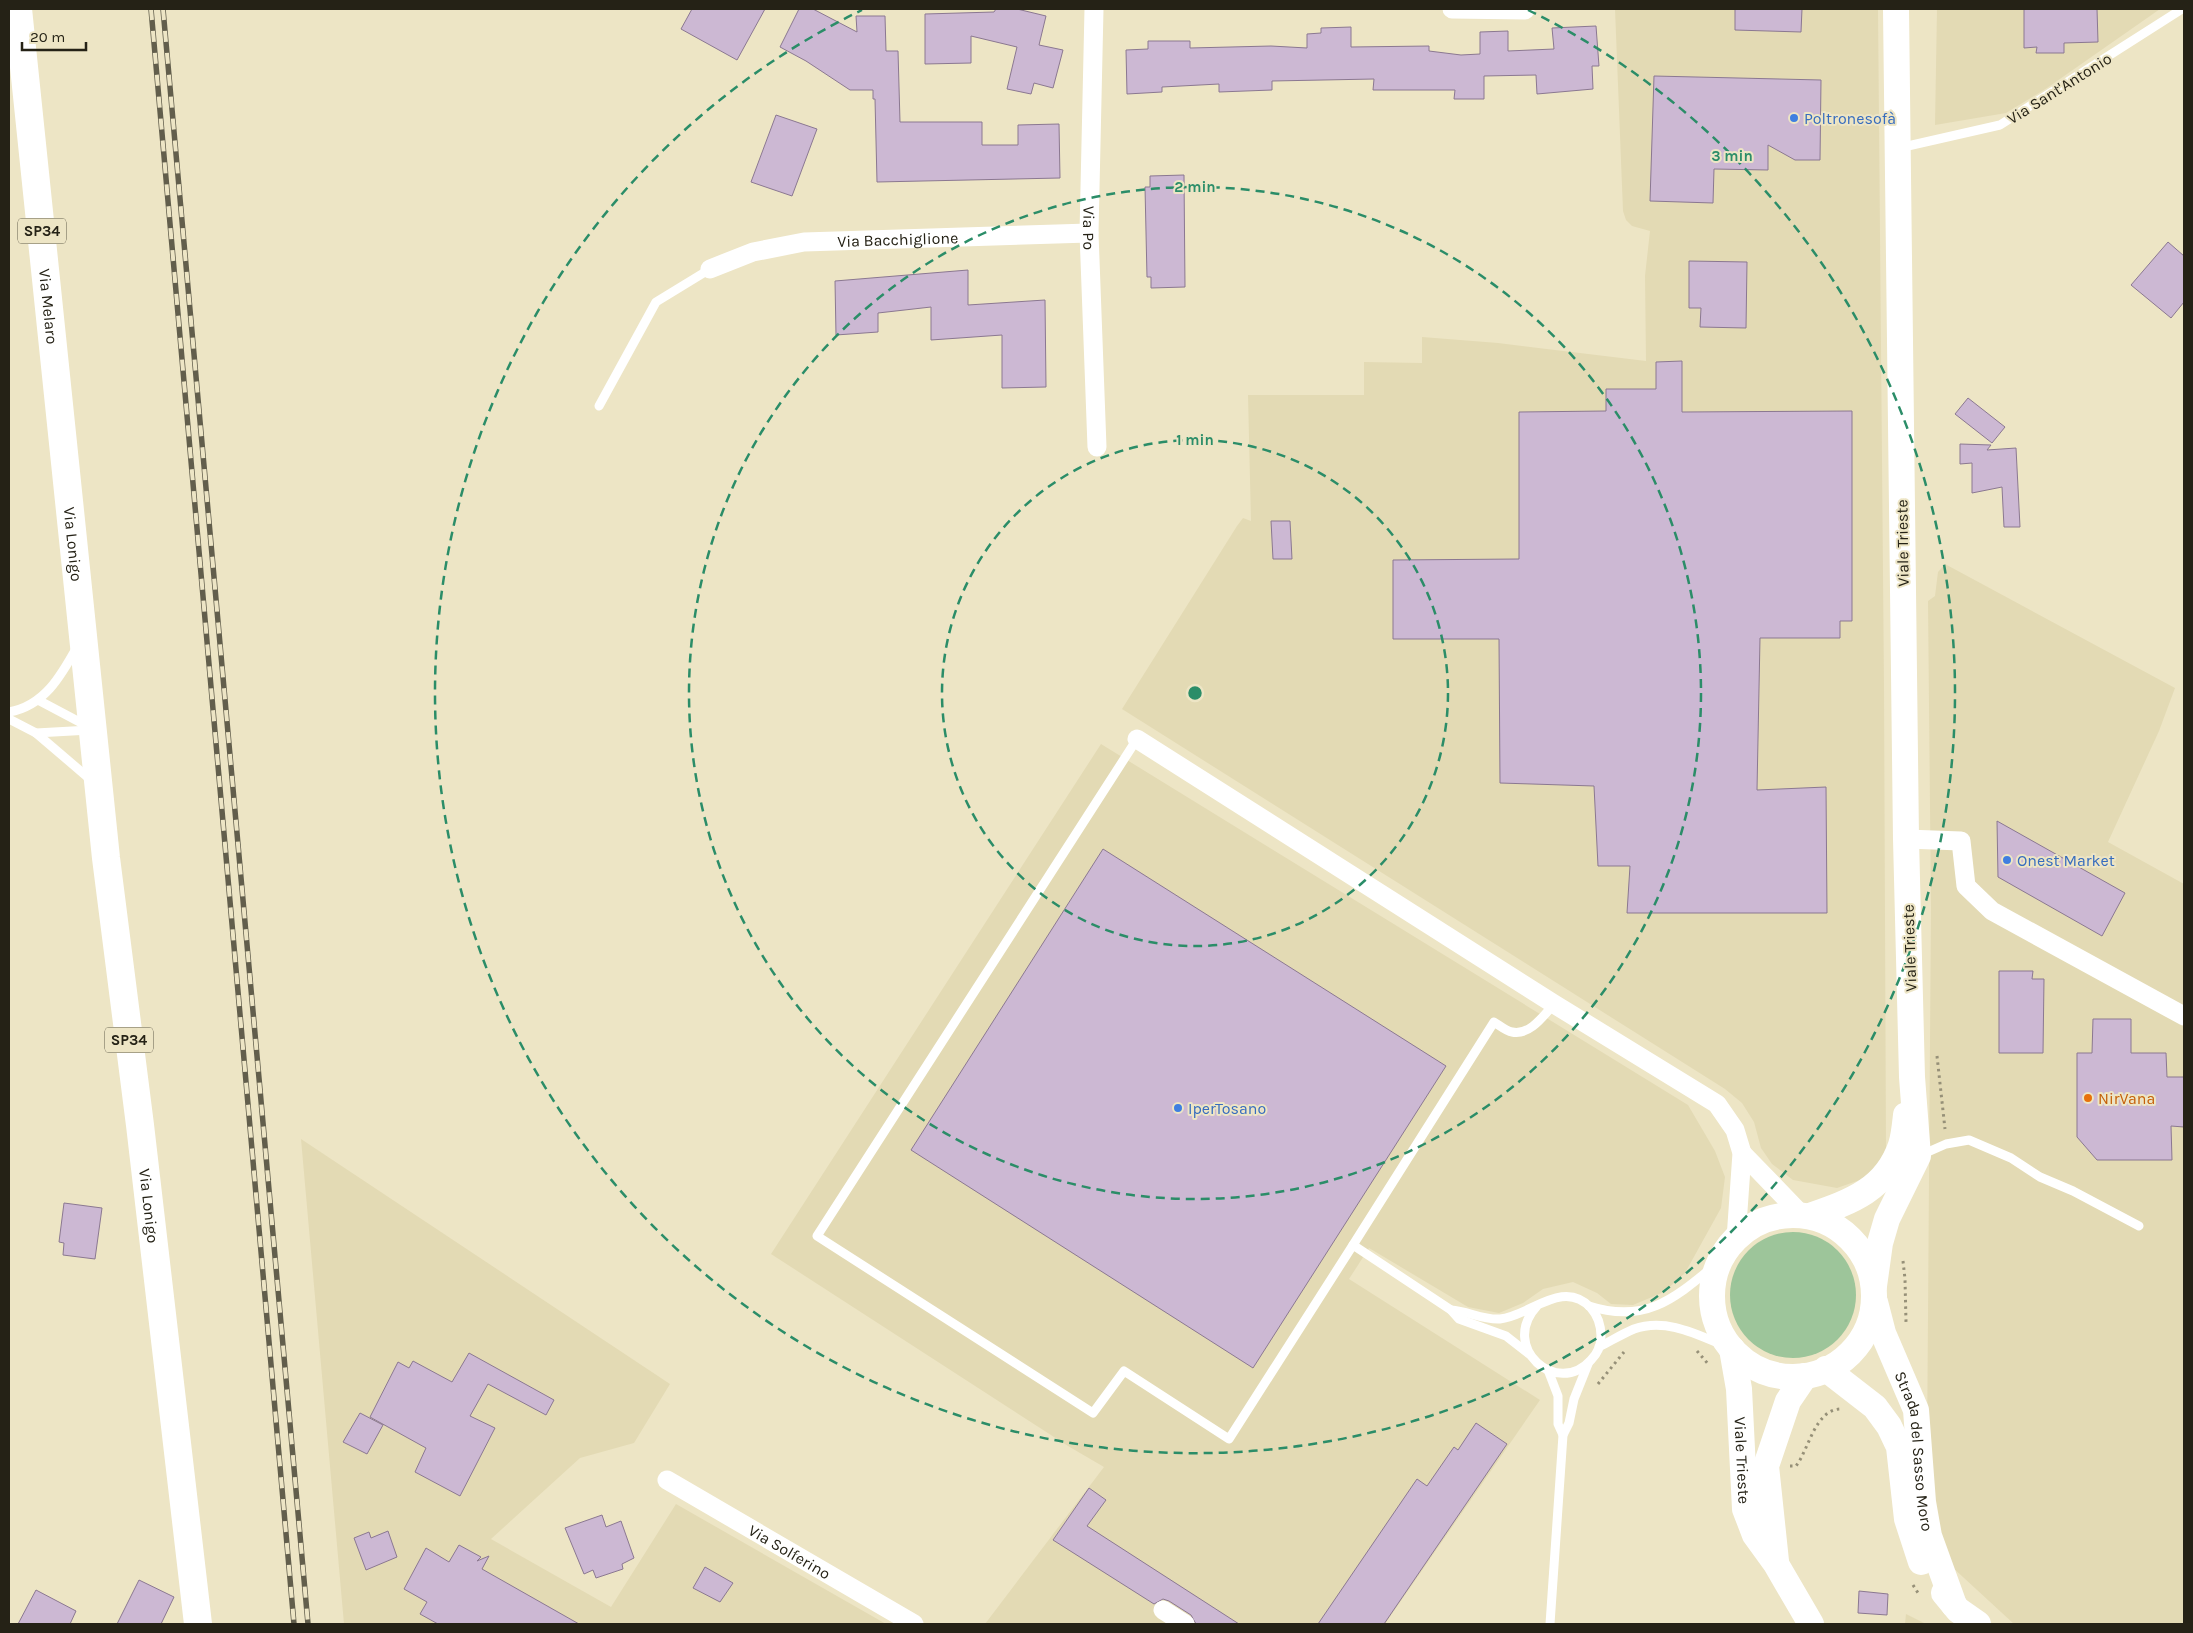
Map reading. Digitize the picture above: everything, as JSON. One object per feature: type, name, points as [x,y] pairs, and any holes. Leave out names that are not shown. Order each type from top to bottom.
[{"type":"main road","name":"Via Melaro","points":[[18,9],[65,454]]},
{"type":"main road","name":"Viale Trieste","points":[[1732,1349],[1758,1368],[1789,1376],[1816,1372],[1842,1360],[1855,1348],[1865,1333],[1871,1317],[1880,1243],[1887,1219],[1918,1156],[1912,1077],[1906,839],[1896,148],[1896,9]]},
{"type":"main road","name":"Via Lonigo","points":[[65,454],[98,786],[198,1624]]},
{"type":"main road","name":"Viale Trieste","points":[[1812,1624],[1776,1564],[1755,1535],[1745,1509],[1739,1389],[1732,1349],[1719,1328],[1712,1303],[1714,1277],[1720,1262],[1736,1238],[1751,1226],[1778,1216],[1805,1215],[1849,1202],[1878,1182],[1892,1165],[1901,1145],[1912,1077]]},
{"type":"main road","name":"Viale Trieste","points":[[1805,1215],[1828,1223],[1846,1234],[1859,1249],[1869,1266],[1874,1293]]},
{"type":"main road","name":"Strada del Sasso Moro","points":[[1874,1293],[1883,1333],[1916,1410],[1923,1502],[1929,1536],[1954,1605]]},
{"type":"main road","name":"Viale Trieste","points":[[1776,1564],[1766,1466],[1788,1401],[1816,1372]]},
{"type":"main road","name":"Strada del Sasso Moro","points":[[1816,1372],[1875,1407],[1888,1426],[1899,1447],[1906,1519],[1922,1564],[1958,1610],[1978,1624]]},
{"type":"street","name":"Via Po","points":[[1094,9],[1089,233],[1097,447]]},
{"type":"street","points":[[1452,9],[1525,10]]},
{"type":"street","name":"Via Bacchiglione","points":[[710,269],[753,252],[804,242],[1089,233]]},
{"type":"street","points":[[1137,739],[1554,1004],[1718,1104],[1735,1130],[1742,1153],[1736,1238]]},
{"type":"street","points":[[1906,839],[1961,841],[1966,886],[1992,910],[2184,1016]]},
{"type":"street","points":[[1742,1153],[1805,1215]]},
{"type":"street","name":"Via Solferino","points":[[667,1480],[914,1624]]},
{"type":"street","points":[[1162,1610],[1185,1624]]},
{"type":"lane","name":"Via Sant'Antonio","points":[[1896,148],[2000,125],[2182,9]]},
{"type":"lane","points":[[599,406],[656,302],[710,269]]},
{"type":"lane","points":[[9,712],[38,700],[50,689],[59,678],[84,634]]},
{"type":"lane","points":[[38,700],[93,729]]},
{"type":"lane","points":[[9,719],[36,733],[98,786]]},
{"type":"lane","points":[[36,733],[93,729]]},
{"type":"lane","points":[[1137,739],[817,1236],[1093,1413],[1124,1371],[1229,1439],[1494,1022],[1513,1033],[1520,1032],[1538,1022],[1554,1004]]},
{"type":"lane","points":[[1918,1156],[1946,1144],[1969,1140],[2011,1158],[2040,1177],[2073,1191],[2139,1226]]},
{"type":"lane","points":[[1353,1245],[1451,1310],[1459,1319],[1506,1336],[1548,1370],[1569,1373],[1588,1364]]},
{"type":"lane","points":[[1529,1354],[1524,1328],[1527,1320],[1545,1300],[1564,1296],[1573,1297],[1589,1306],[1609,1313],[1640,1311],[1652,1308],[1681,1292],[1720,1262]]},
{"type":"lane","points":[[1451,1310],[1463,1311],[1480,1317],[1501,1318],[1538,1306]]},
{"type":"lane","points":[[1550,1624],[1563,1434],[1569,1423],[1574,1398],[1588,1364],[1599,1347],[1601,1338],[1599,1321],[1589,1306]]},
{"type":"lane","points":[[1599,1347],[1634,1329],[1658,1325],[1684,1330],[1732,1349]]},
{"type":"lane","points":[[1548,1370],[1558,1396],[1558,1424],[1563,1434]]},
{"type":"shaded area","points":[[1615,9],[1878,9],[1886,1149],[1876,1167],[1860,1180],[1837,1188],[1793,1180],[1772,1164],[1761,1148],[1754,1122],[1742,1103],[1725,1089],[1122,709],[1237,526],[1243,518],[1251,521],[1248,395],[1364,395],[1364,362],[1422,363],[1422,337],[1498,343],[1646,361],[1645,276],[1650,231],[1632,226],[1626,220],[1623,211]]},
{"type":"shaded area","points":[[1937,9],[2160,9],[2047,88],[2006,113],[1935,125]]},
{"type":"shaded area","points":[[1945,564],[2175,688],[2159,731],[2108,842],[2184,884],[2184,1624],[2014,1624],[1951,1566],[1934,1537],[1927,1452],[1931,908],[1928,601],[1935,596],[1938,572]]},
{"type":"shaded area","points":[[1101,744],[1688,1105],[1715,1151],[1725,1177],[1721,1208],[1685,1273],[1664,1292],[1633,1305],[1611,1304],[1597,1293],[1573,1282],[1543,1289],[1523,1303],[1499,1313],[1468,1307],[1369,1248],[1349,1279],[1540,1400],[1385,1624],[985,1624],[1104,1467],[1068,1446],[771,1254]]},
{"type":"shaded area","points":[[301,1139],[670,1384],[634,1443],[580,1458],[491,1539],[611,1607],[676,1504],[886,1624],[344,1624]]},
{"type":"shaded area","points":[[1906,1614],[1926,1624],[1905,1624]]},
{"type":"green space","points":[[1793,1232],[1817,1237],[1828,1242],[1838,1250],[1846,1260],[1851,1271],[1856,1295],[1851,1319],[1846,1330],[1838,1340],[1828,1348],[1817,1353],[1793,1358],[1769,1353],[1758,1348],[1748,1340],[1740,1330],[1735,1319],[1730,1295],[1735,1271],[1740,1260],[1748,1250],[1758,1242],[1769,1237]]},
{"type":"building","points":[[692,9],[765,9],[737,60],[681,29]]},
{"type":"building","points":[[799,9],[813,9],[857,32],[856,16],[885,16],[886,51],[898,51],[900,122],[982,122],[982,145],[1018,145],[1018,125],[1059,124],[1060,178],[877,182],[875,99],[873,99],[873,90],[850,90],[806,61],[780,47]]},
{"type":"building","points":[[996,9],[1017,9],[1046,16],[1039,45],[1063,50],[1053,88],[1034,83],[1031,94],[1007,89],[1017,47],[971,36],[971,63],[925,64],[925,14],[994,12]]},
{"type":"building","points":[[1735,9],[1802,9],[1801,32],[1735,30]]},
{"type":"building","points":[[2024,9],[2097,9],[2098,42],[2064,43],[2064,53],[2036,53],[2037,47],[2024,48]]},
{"type":"building","points":[[1596,26],[1599,66],[1592,66],[1593,89],[1537,94],[1536,75],[1484,76],[1484,99],[1454,99],[1455,90],[1373,90],[1374,79],[1272,81],[1272,90],[1219,92],[1219,84],[1162,87],[1162,92],[1127,94],[1126,50],[1148,49],[1148,41],[1190,41],[1190,48],[1271,46],[1307,48],[1307,34],[1321,33],[1321,28],[1351,27],[1351,47],[1429,46],[1429,51],[1461,55],[1480,54],[1480,32],[1508,31],[1508,51],[1554,49],[1552,28]]},
{"type":"building","points":[[1654,76],[1821,80],[1820,160],[1795,160],[1768,145],[1768,170],[1714,169],[1713,203],[1650,201]]},
{"type":"building","points":[[776,115],[817,129],[792,196],[751,182]]},
{"type":"building","points":[[1184,175],[1185,287],[1151,288],[1151,277],[1147,277],[1145,187],[1150,187],[1150,176]]},
{"type":"building","points":[[2168,242],[2184,256],[2184,302],[2171,318],[2131,285]]},
{"type":"building","points":[[1689,261],[1747,262],[1746,328],[1700,327],[1701,308],[1689,308]]},
{"type":"building","points":[[968,270],[968,305],[1045,300],[1046,387],[1002,388],[1002,335],[931,340],[931,307],[878,313],[878,332],[836,335],[835,281]]},
{"type":"building","points":[[1682,361],[1682,412],[1852,411],[1852,621],[1840,621],[1840,638],[1760,638],[1757,790],[1826,787],[1827,913],[1627,913],[1630,866],[1598,866],[1594,786],[1500,783],[1499,639],[1393,639],[1393,560],[1519,559],[1519,412],[1606,411],[1606,389],[1656,389],[1656,362]]},
{"type":"building","points":[[1968,398],[2005,427],[1992,443],[1955,414]]},
{"type":"building","points":[[1960,444],[1991,445],[1987,450],[2016,448],[2020,527],[2004,527],[2002,487],[1972,493],[1972,463],[1960,464]]},
{"type":"building","points":[[1271,521],[1290,521],[1292,559],[1273,559]]},
{"type":"building","points":[[1997,821],[2125,893],[2102,936],[1998,877]]},
{"type":"building","name":"IperTosano","points":[[1103,849],[1446,1066],[1253,1368],[911,1150]]},
{"type":"building","points":[[1999,971],[2033,971],[2032,979],[2044,979],[2043,1053],[1999,1053]]},
{"type":"building","points":[[2093,1019],[2131,1019],[2131,1053],[2166,1053],[2167,1077],[2184,1077],[2184,1127],[2171,1126],[2172,1160],[2097,1160],[2077,1137],[2077,1053],[2092,1053]]},
{"type":"building","points":[[64,1203],[102,1208],[95,1259],[63,1255],[64,1243],[59,1242]]},
{"type":"building","points":[[469,1353],[554,1400],[546,1415],[488,1384],[470,1416],[495,1428],[460,1496],[415,1472],[426,1448],[370,1417],[398,1362],[409,1368],[413,1361],[452,1382]]},
{"type":"building","points":[[360,1413],[383,1425],[367,1454],[343,1442]]},
{"type":"building","points":[[1476,1423],[1507,1444],[1384,1624],[1318,1624],[1417,1479],[1427,1486],[1454,1447],[1458,1450]]},
{"type":"building","points":[[1089,1488],[1106,1500],[1087,1526],[1239,1624],[1196,1624],[1191,1615],[1169,1601],[1163,1599],[1154,1604],[1053,1540]]},
{"type":"building","points":[[602,1515],[606,1527],[621,1521],[634,1558],[622,1564],[623,1569],[596,1578],[593,1570],[584,1574],[565,1528]]},
{"type":"building","points":[[388,1531],[397,1557],[366,1570],[354,1538],[369,1532],[371,1538]]},
{"type":"building","points":[[459,1545],[481,1557],[477,1561],[489,1556],[482,1569],[579,1624],[438,1624],[420,1614],[427,1602],[404,1589],[426,1548],[449,1562]]},
{"type":"building","points":[[705,1567],[733,1583],[720,1602],[693,1588]]},
{"type":"building","points":[[139,1580],[174,1597],[161,1624],[117,1624]]},
{"type":"building","points":[[36,1590],[76,1611],[70,1624],[18,1624]]},
{"type":"building","points":[[1859,1591],[1888,1594],[1887,1615],[1858,1613]]},
{"type":"railway","points":[[151,9],[294,1624]]},
{"type":"railway","points":[[163,9],[308,1624]]},
{"type":"place","name":"Poltronesofà","points":[[1794,118]]},
{"type":"place","name":"Onest Market","points":[[2007,860]]},
{"type":"place","name":"NirVana","points":[[2088,1098]]},
{"type":"place","name":"IperTosano","points":[[1178,1108]]}]
